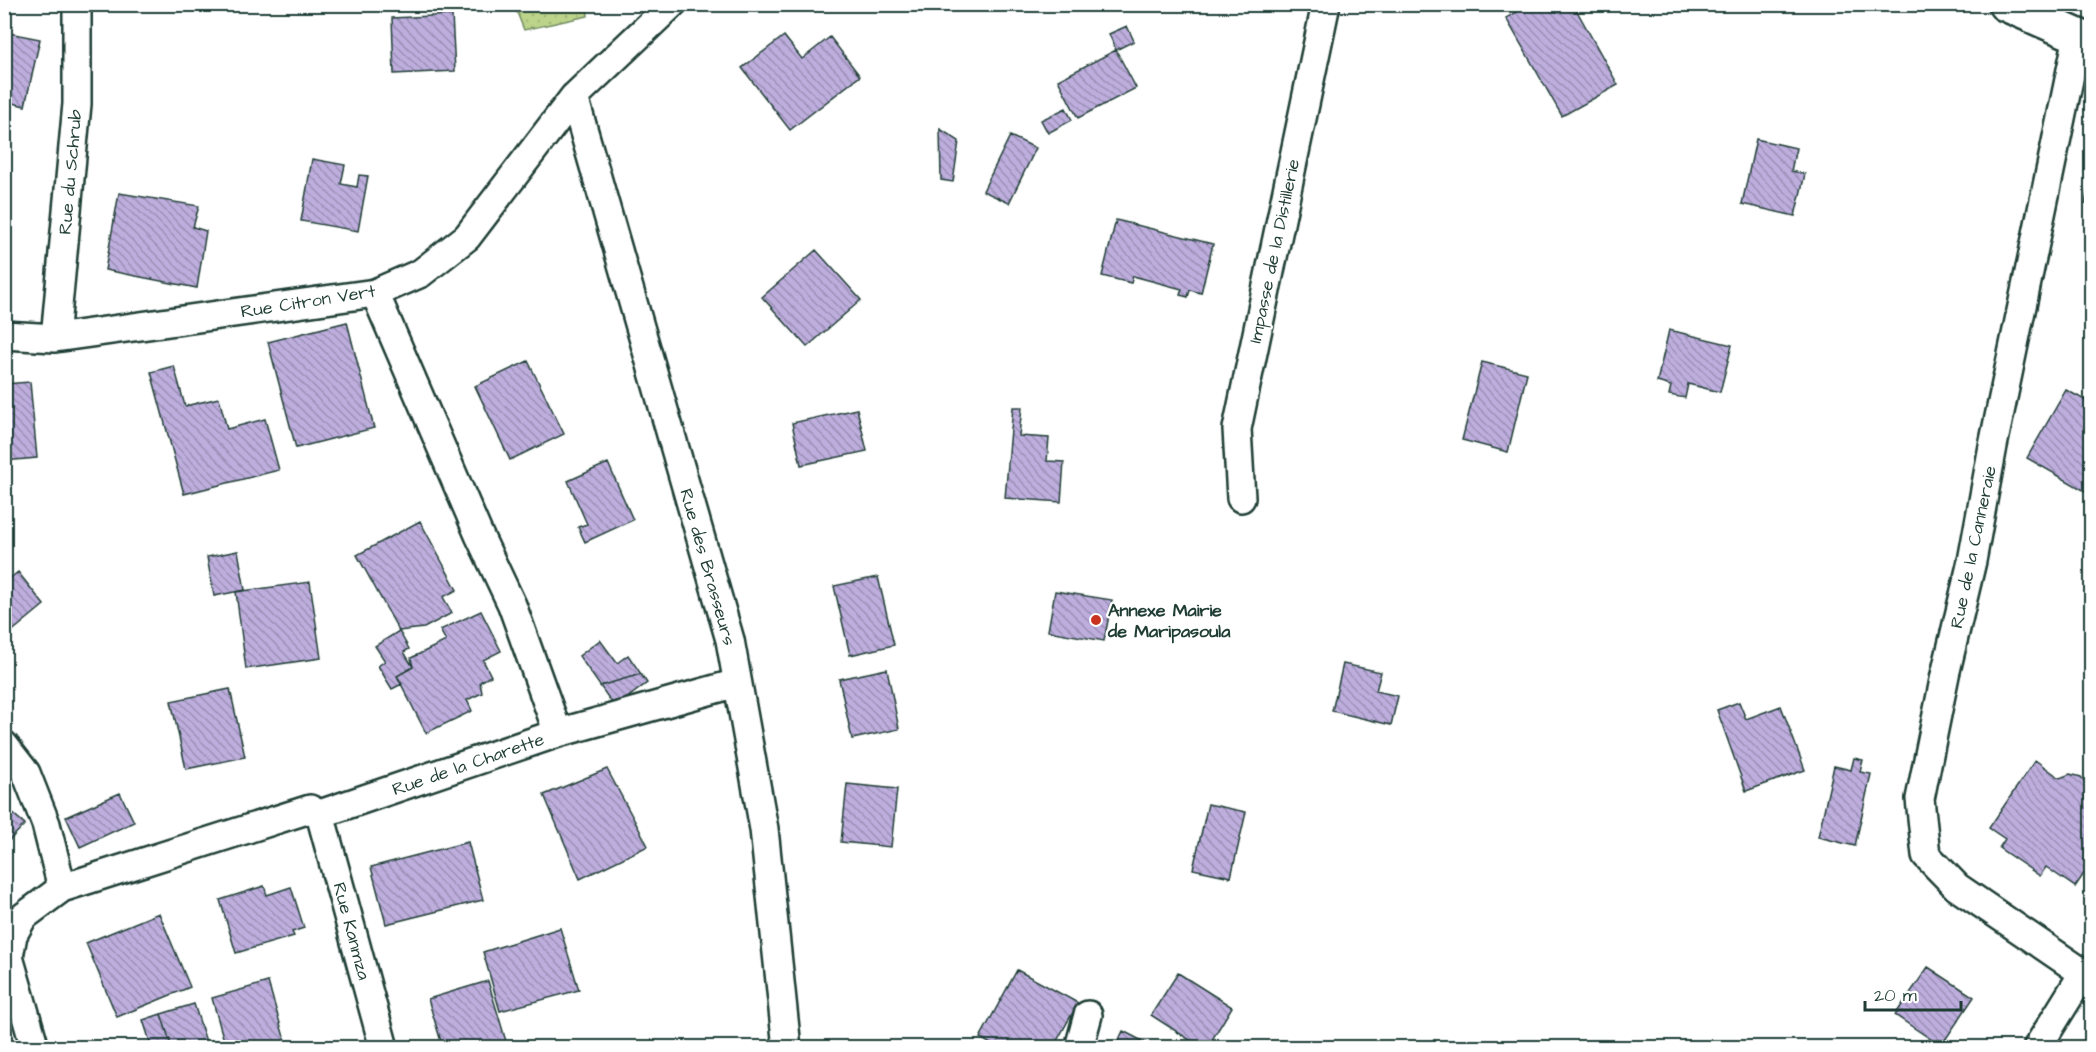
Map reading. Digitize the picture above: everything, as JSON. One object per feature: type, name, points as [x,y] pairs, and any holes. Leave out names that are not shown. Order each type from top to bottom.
[{"type":"street","name":"Rue du Schrub","points":[[55,338],[77,104],[77,4]]},
{"type":"street","name":"Rue Citron Vert","points":[[4,335],[55,338],[375,293],[421,273],[467,237],[574,97],[672,4]]},
{"type":"street","name":"Impasse de la Distillerie","points":[[1241,498],[1237,429],[1326,4]]},
{"type":"street","points":[[2005,4],[2085,39]]},
{"type":"street","name":"Rue de la Canneraie","points":[[2085,39],[1998,422],[1972,561],[1945,675],[1920,799],[1926,855],[1957,887],[2087,976]]},
{"type":"street","name":"Rue des Brasseurs","points":[[574,97],[730,640],[765,829],[787,1047]]},
{"type":"street","name":"Rue de la Charette","points":[[35,1047],[9,957],[13,935],[24,917],[62,888],[310,809],[320,814],[558,733],[512,605],[479,535],[375,293]]},
{"type":"street","points":[[558,733],[737,683]]},
{"type":"street","points":[[4,745],[26,773],[46,824],[62,888]]},
{"type":"street","name":"Rue Kanmza","points":[[320,814],[384,1047]]},
{"type":"street","points":[[2037,1047],[2087,976]]},
{"type":"street","points":[[1078,1047],[1088,1015]]},
{"type":"green space","points":[[514,5],[587,5],[588,16],[524,30]]},
{"type":"building","points":[[1531,4],[1573,4],[1618,85],[1562,116],[1506,18]]},
{"type":"building","points":[[452,15],[455,71],[394,74],[392,18]]},
{"type":"building","points":[[1127,26],[1134,41],[1116,50],[1109,34]]},
{"type":"building","points":[[4,32],[40,39],[25,106],[4,101]]},
{"type":"building","points":[[784,36],[802,59],[830,37],[860,76],[790,130],[742,68]]},
{"type":"building","points":[[1116,50],[1136,88],[1078,118],[1058,80]]},
{"type":"building","points":[[1066,108],[1072,120],[1048,133],[1041,120]]},
{"type":"building","points":[[940,129],[959,141],[953,182],[941,180]]},
{"type":"building","points":[[1010,136],[1036,148],[1009,203],[983,191]]},
{"type":"building","points":[[1756,139],[1796,148],[1791,171],[1805,174],[1795,216],[1742,204]]},
{"type":"building","points":[[2090,141],[2092,142],[2092,205],[2085,204],[2091,171],[2085,170]]},
{"type":"building","points":[[312,159],[345,165],[341,184],[357,187],[359,175],[368,176],[358,231],[301,221]]},
{"type":"building","points":[[119,193],[199,206],[193,227],[206,231],[197,288],[105,270]]},
{"type":"building","points":[[1116,220],[1213,244],[1201,293],[1190,290],[1188,297],[1180,295],[1182,289],[1133,276],[1131,283],[1102,276]]},
{"type":"building","points":[[816,250],[861,300],[807,347],[762,297]]},
{"type":"building","points":[[347,322],[374,428],[296,448],[268,342]]},
{"type":"building","points":[[1669,330],[1732,345],[1720,392],[1688,384],[1685,398],[1669,395],[1671,386],[1657,382]]},
{"type":"building","points":[[528,361],[564,434],[510,460],[475,386]]},
{"type":"building","points":[[1482,362],[1527,373],[1508,452],[1462,440]]},
{"type":"building","points":[[174,366],[185,406],[219,398],[227,429],[265,419],[279,470],[184,494],[151,372]]},
{"type":"building","points":[[30,382],[37,458],[4,461],[4,384]]},
{"type":"building","points":[[2066,390],[2087,401],[2092,394],[2092,495],[2027,458]]},
{"type":"building","points":[[1013,407],[1022,407],[1019,436],[1049,438],[1047,461],[1064,462],[1061,502],[1005,498]]},
{"type":"building","points":[[857,409],[867,451],[801,465],[792,423]]},
{"type":"building","points":[[608,463],[633,520],[585,542],[578,527],[587,524],[568,481]]},
{"type":"building","points":[[420,521],[457,590],[443,597],[452,613],[424,628],[399,631],[357,555]]},
{"type":"building","points":[[238,551],[245,590],[214,596],[207,557]]},
{"type":"building","points":[[18,572],[44,605],[4,638],[4,583]]},
{"type":"building","points":[[878,577],[894,645],[850,655],[834,586]]},
{"type":"building","points":[[310,582],[321,658],[246,669],[236,592]]},
{"type":"building","points":[[1055,591],[1112,600],[1104,641],[1048,631]]},
{"type":"building","points":[[481,611],[501,651],[483,660],[491,676],[480,682],[482,693],[467,700],[472,711],[426,733],[397,676],[413,667],[411,658],[446,641],[440,630]]},
{"type":"building","points":[[399,631],[409,649],[404,652],[413,667],[397,676],[402,684],[392,689],[378,666],[385,661],[375,646]]},
{"type":"building","points":[[600,640],[617,663],[628,655],[641,674],[600,686],[579,656]]},
{"type":"building","points":[[1343,664],[1381,672],[1376,691],[1398,696],[1391,725],[1332,711]]},
{"type":"building","points":[[887,669],[899,729],[852,739],[839,679]]},
{"type":"building","points":[[641,674],[647,683],[615,707],[600,686]]},
{"type":"building","points":[[230,689],[245,757],[186,769],[171,701]]},
{"type":"building","points":[[1739,702],[1746,719],[1781,706],[1805,770],[1746,791],[1717,710]]},
{"type":"building","points":[[1854,758],[1863,760],[1860,772],[1871,774],[1855,846],[1818,837],[1834,766],[1851,770]]},
{"type":"building","points":[[2035,760],[2060,778],[2070,774],[2081,777],[2088,786],[2088,799],[2092,801],[2092,862],[2075,887],[2046,867],[2040,876],[1999,848],[2005,839],[1989,828]]},
{"type":"building","points":[[607,769],[648,846],[580,879],[544,795]]},
{"type":"building","points":[[847,784],[897,789],[891,847],[841,842]]},
{"type":"building","points":[[120,793],[134,822],[80,847],[66,817]]},
{"type":"building","points":[[1208,804],[1246,812],[1231,877],[1193,869]]},
{"type":"building","points":[[4,806],[25,824],[4,846]]},
{"type":"building","points":[[468,842],[483,900],[386,924],[371,867]]},
{"type":"building","points":[[264,886],[267,895],[291,887],[304,928],[292,932],[294,936],[236,953],[220,900]]},
{"type":"building","points":[[159,913],[190,987],[117,1017],[86,943]]},
{"type":"building","points":[[560,928],[579,990],[500,1011],[483,952]]},
{"type":"building","points":[[1928,967],[1974,997],[1941,1046],[1895,1015]]},
{"type":"building","points":[[1017,970],[1078,1003],[1053,1048],[998,1048],[980,1038]]},
{"type":"building","points":[[1178,973],[1232,1007],[1207,1048],[1202,1048],[1151,1015]]},
{"type":"building","points":[[488,981],[508,1048],[443,1048],[428,999]]},
{"type":"building","points":[[268,982],[286,1044],[275,1048],[226,1048],[212,998]]},
{"type":"building","points":[[194,1004],[208,1048],[172,1048],[161,1014]]},
{"type":"building","points":[[161,1014],[172,1048],[152,1048],[143,1020]]},
{"type":"building","points":[[1123,1031],[1156,1048],[1115,1048]]},
{"type":"place","name":"Annexe Mairie de Maripasoula","points":[[1096,620]]}]
